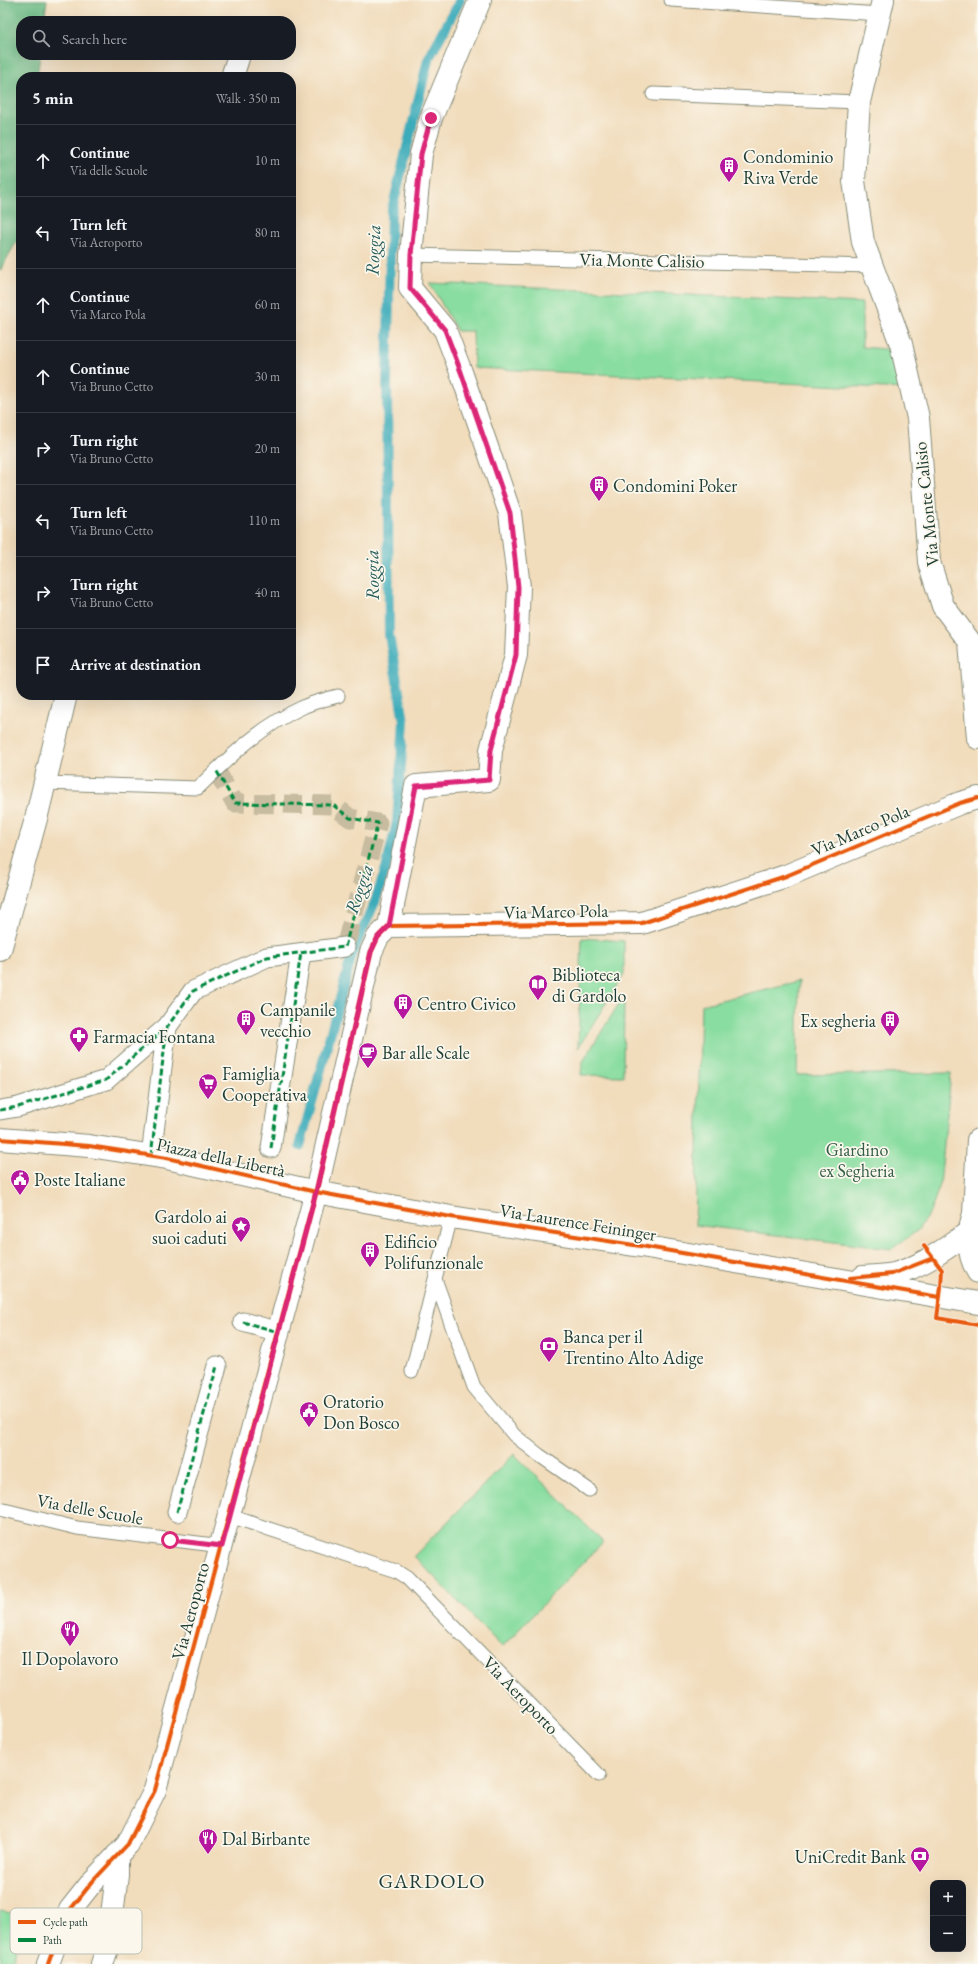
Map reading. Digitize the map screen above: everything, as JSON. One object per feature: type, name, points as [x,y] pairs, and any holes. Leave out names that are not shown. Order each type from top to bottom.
[{"type":"street","points":[[316,1192],[371,952],[378,937],[389,926],[416,786],[489,780],[491,750],[516,655],[518,587],[510,513],[445,330],[410,288],[411,255],[421,154],[431,118],[480,0]]},
{"type":"street","name":"Via Monte Calisio","points":[[881,7],[859,102],[854,181],[863,242],[901,344],[918,418],[928,562],[943,606],[970,642],[978,738]]},
{"type":"street","points":[[234,72],[237,60]]},
{"type":"street","points":[[0,950],[45,783],[65,700]]},
{"type":"street","name":"Via Marco Pola","points":[[389,926],[642,923],[786,876],[960,803],[978,798]]},
{"type":"street","points":[[0,1110],[18,1107],[106,1080],[167,1027],[193,992],[267,957],[345,947]]},
{"type":"street","points":[[271,1148],[301,953]]},
{"type":"street","points":[[151,1156],[167,1027]]},
{"type":"street","name":"Piazza della Libertà","points":[[0,1139],[89,1146],[151,1156],[316,1192]]},
{"type":"street","points":[[978,1140],[971,1256],[978,1272]]},
{"type":"street","name":"Via Laurence Feininger","points":[[316,1192],[451,1217],[647,1247],[978,1303]]},
{"type":"street","name":"Via Aeroporto","points":[[72,1908],[93,1881],[128,1844],[155,1790],[222,1546],[316,1192]]},
{"type":"street","name":"Via Laurence Feininger","points":[[836,1280],[892,1274],[933,1258],[974,1216]]},
{"type":"street","points":[[243,1322],[279,1332]]},
{"type":"street","points":[[177,1512],[217,1366]]},
{"type":"street","points":[[113,1908],[117,1875],[117,1855]]},
{"type":"street","name":"Via Aeroporto","points":[[48,1964],[52,1954]]},
{"type":"street","points":[[102,1964],[105,1954]]},
{"type":"lane","name":"Via Monte Calisio","points":[[671,0],[881,7]]},
{"type":"lane","points":[[653,94],[859,102]]},
{"type":"lane","name":"Via Monte Calisio","points":[[411,255],[872,266]]},
{"type":"lane","points":[[45,783],[198,788],[238,748],[276,720],[307,705],[338,696]]},
{"type":"lane","points":[[412,1371],[451,1217]]},
{"type":"lane","points":[[435,1279],[474,1387],[514,1435],[539,1456],[589,1490]]},
{"type":"lane","name":"Via delle Scuole","points":[[0,1509],[77,1528],[222,1546]]},
{"type":"lane","name":"Via Aeroporto","points":[[230,1516],[396,1571],[407,1578],[599,1775]]},
{"type":"green space","points":[[0,0],[47,0],[45,16],[16,16],[16,60],[39,60],[38,72],[16,72],[16,243],[0,271]]},
{"type":"green space","points":[[430,283],[862,303],[862,347],[896,350],[905,389],[474,368],[473,331],[457,331]]},
{"type":"green space","points":[[582,938],[624,941],[624,974],[578,1048]]},
{"type":"green space","name":"Giardino ex Segheria","points":[[799,981],[797,1075],[951,1073],[940,1185],[930,1212],[917,1231],[891,1249],[695,1225],[701,1005]]},
{"type":"green space","points":[[620,1002],[624,1002],[623,1076],[581,1075],[582,1063]]},
{"type":"green space","points":[[514,1454],[603,1542],[502,1647],[414,1556]]},
{"type":"green space","points":[[0,1911],[10,1913],[10,1954],[14,1954],[11,1964],[0,1964]]},
{"type":"waterway","name":"Roggia","points":[[300,1146],[353,951],[375,902],[387,865],[397,822],[404,721],[389,635],[387,379],[391,214],[428,60],[460,0]]},
{"type":"tunnel","points":[[216,770],[235,803],[333,805],[350,818],[378,823],[345,947]]},
{"type":"marked path","points":[[0,1110],[18,1107],[106,1080],[167,1027],[193,991],[267,957],[345,947],[378,823],[350,818],[333,805],[235,803],[216,770]]},
{"type":"marked path","points":[[271,1148],[301,953]]},
{"type":"marked path","points":[[151,1156],[167,1027]]},
{"type":"marked path","points":[[243,1322],[279,1332]]},
{"type":"marked path","points":[[177,1512],[217,1366]]},
{"type":"cycle path","points":[[72,1908],[93,1881],[128,1844],[155,1790],[316,1192],[371,952],[378,937],[389,926],[642,923],[786,876],[960,803],[978,798]]},
{"type":"cycle path","points":[[0,1139],[89,1146],[167,1158],[316,1192],[451,1217],[647,1247],[939,1297]]},
{"type":"cycle path","points":[[924,1246],[942,1270],[937,1318],[978,1325]]},
{"type":"cycle path","points":[[850,1278],[892,1274],[933,1258]]},
{"type":"cycle path","points":[[48,1964],[52,1954]]},
{"type":"place","name":"Condominio Riva Verde","points":[[729,183]]},
{"type":"place","name":"Condomini Poker","points":[[599,502]]},
{"type":"place","name":"Biblioteca di Gardolo","points":[[538,1001]]},
{"type":"place","name":"Centro Civico","points":[[403,1020]]},
{"type":"place","name":"Campanile vecchio","points":[[246,1036]]},
{"type":"place","name":"Ex segheria","points":[[890,1037]]},
{"type":"place","name":"Farmacia Fontana","points":[[79,1053]]},
{"type":"place","name":"Bar alle Scale","points":[[368,1069]]},
{"type":"place","name":"Famiglia Cooperativa","points":[[208,1100]]},
{"type":"place","name":"Poste Italiane","points":[[20,1196]]},
{"type":"place","name":"Gardolo ai suoi caduti","points":[[241,1243]]},
{"type":"place","name":"Edificio Polifunzionale","points":[[370,1268]]},
{"type":"place","name":"Banca per il Trentino Alto Adige","points":[[549,1363]]},
{"type":"place","name":"Oratorio Don Bosco","points":[[309,1428]]},
{"type":"place","name":"Il Dopolavoro","points":[[70,1647]]},
{"type":"place","name":"Dal Birbante","points":[[208,1855]]},
{"type":"place","name":"UniCredit Bank","points":[[920,1873]]},
{"type":"district","name":"GARDOLO","points":[[432,1881]]},
{"type":"route","points":[[170,1540],[222,1546],[316,1192],[371,952],[378,937],[389,926],[416,786],[489,780],[491,750],[516,655],[518,587],[510,513],[445,330],[410,288],[411,255],[421,154],[431,118]]}]
